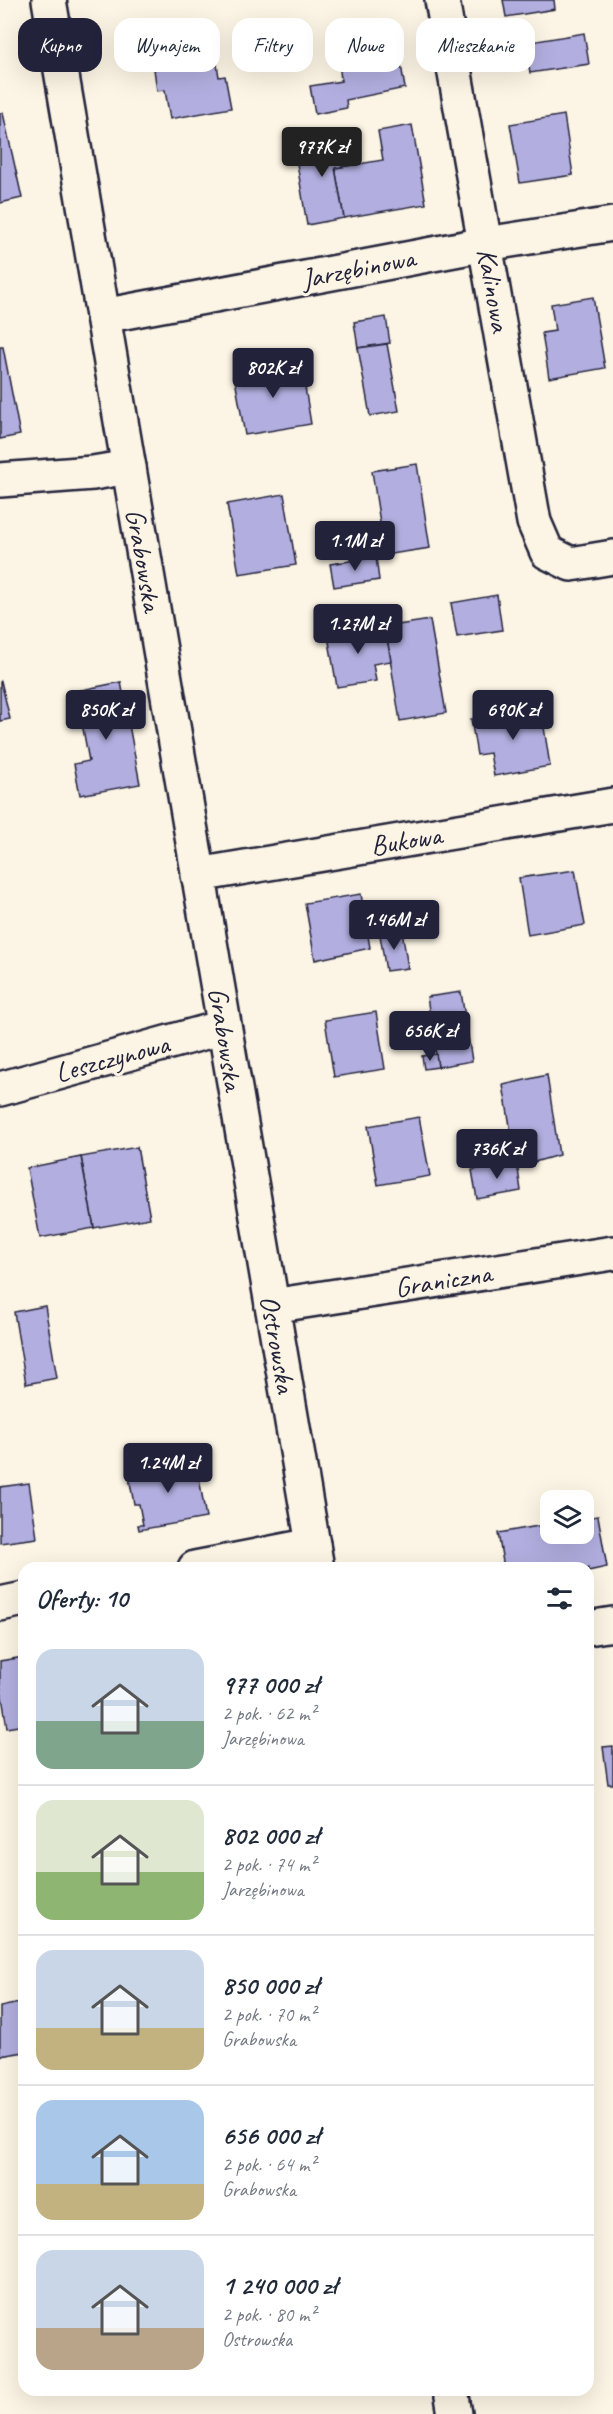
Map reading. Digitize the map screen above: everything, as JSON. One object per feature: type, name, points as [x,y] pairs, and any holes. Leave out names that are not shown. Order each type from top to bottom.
[{"type":"street","name":"Grabowska","points":[[49,0],[239,1120]]},
{"type":"street","name":"Kalinowa","points":[[442,0],[534,522],[547,552],[571,564],[613,557]]},
{"type":"street","name":"Jarzębinowa","points":[[103,316],[486,244],[613,224]]},
{"type":"street","points":[[0,480],[93,473],[129,467]]},
{"type":"street","name":"Bukowa","points":[[198,875],[613,805]]},
{"type":"street","name":"Leszczynowa","points":[[0,1089],[224,1027]]},
{"type":"street","name":"Ostrowska","points":[[239,1120],[315,1556]]},
{"type":"street","name":"Graniczna","points":[[272,1306],[613,1253]]},
{"type":"street","points":[[255,1562],[315,1556]]},
{"type":"street","points":[[0,1604],[18,1600]]},
{"type":"street","points":[[594,1627],[613,1624]]},
{"type":"street","points":[[452,2396],[455,2414]]},
{"type":"building","points":[[503,0],[554,0],[555,9],[506,17]]},
{"type":"building","points":[[584,33],[589,64],[530,73],[535,72],[535,41]]},
{"type":"building","points":[[154,72],[218,72],[219,77],[225,76],[231,108],[170,119],[165,90],[157,91]]},
{"type":"building","points":[[340,72],[402,72],[405,88],[346,100],[347,108],[315,114],[310,86],[341,81]]},
{"type":"building","points":[[0,113],[3,113],[22,198],[0,203]]},
{"type":"building","points":[[564,115],[573,175],[520,183],[510,124]]},
{"type":"building","points":[[412,125],[426,204],[344,218],[335,168],[383,160],[378,131]]},
{"type":"building","points":[[347,137],[352,165],[335,168],[344,218],[307,225],[294,145]]},
{"type":"building","points":[[593,297],[605,368],[549,378],[542,333],[555,331],[551,304]]},
{"type":"building","points":[[386,317],[390,343],[358,348],[354,322]]},
{"type":"building","points":[[387,344],[399,411],[370,416],[358,348]]},
{"type":"building","points":[[0,347],[3,347],[20,435],[0,439]]},
{"type":"building","points":[[301,363],[311,424],[245,435],[234,374]]},
{"type":"building","points":[[417,464],[430,548],[385,555],[372,471]]},
{"type":"building","points":[[284,494],[296,565],[239,574],[227,504]]},
{"type":"building","points":[[376,557],[379,580],[334,587],[330,564]]},
{"type":"building","points":[[497,595],[502,630],[457,637],[451,603]]},
{"type":"building","points":[[430,620],[446,713],[400,721],[385,627]]},
{"type":"building","points":[[385,627],[391,661],[373,664],[376,681],[337,687],[328,636]]},
{"type":"building","points":[[0,682],[10,719],[0,721]]},
{"type":"building","points":[[121,682],[140,784],[80,795],[74,764],[89,761],[76,691]]},
{"type":"building","points":[[541,708],[550,766],[494,776],[490,753],[477,755],[471,719]]},
{"type":"building","points":[[575,870],[585,925],[528,935],[519,878]]},
{"type":"building","points":[[361,894],[370,948],[315,960],[305,903]]},
{"type":"building","points":[[402,931],[408,968],[386,971],[380,935]]},
{"type":"building","points":[[461,992],[472,1061],[438,1067],[427,997]]},
{"type":"building","points":[[376,1012],[385,1069],[334,1077],[325,1020]]},
{"type":"building","points":[[436,1054],[438,1067],[424,1069],[422,1056]]},
{"type":"building","points":[[547,1075],[559,1155],[517,1167],[503,1085]]},
{"type":"building","points":[[419,1117],[430,1176],[378,1185],[368,1126]]},
{"type":"building","points":[[137,1147],[150,1218],[94,1228],[81,1157]]},
{"type":"building","points":[[81,1157],[94,1228],[40,1238],[27,1168]]},
{"type":"building","points":[[517,1162],[521,1191],[477,1199],[472,1170]]},
{"type":"building","points":[[45,1306],[57,1378],[26,1384],[14,1312]]},
{"type":"building","points":[[196,1460],[206,1518],[139,1530],[138,1525],[143,1525],[139,1504],[134,1504],[128,1472]]},
{"type":"building","points":[[29,1483],[37,1538],[0,1543],[0,1487]]},
{"type":"building","points":[[598,1516],[607,1567],[594,1570],[594,1562],[503,1562],[498,1533],[540,1526],[540,1544],[594,1544],[594,1517]]},
{"type":"building","points":[[18,1658],[18,1726],[7,1728],[0,1684],[0,1661]]},
{"type":"building","points":[[613,1746],[613,1784],[608,1784],[603,1747]]},
{"type":"building","points":[[18,2003],[18,2053],[0,2056],[0,2007]]}]
